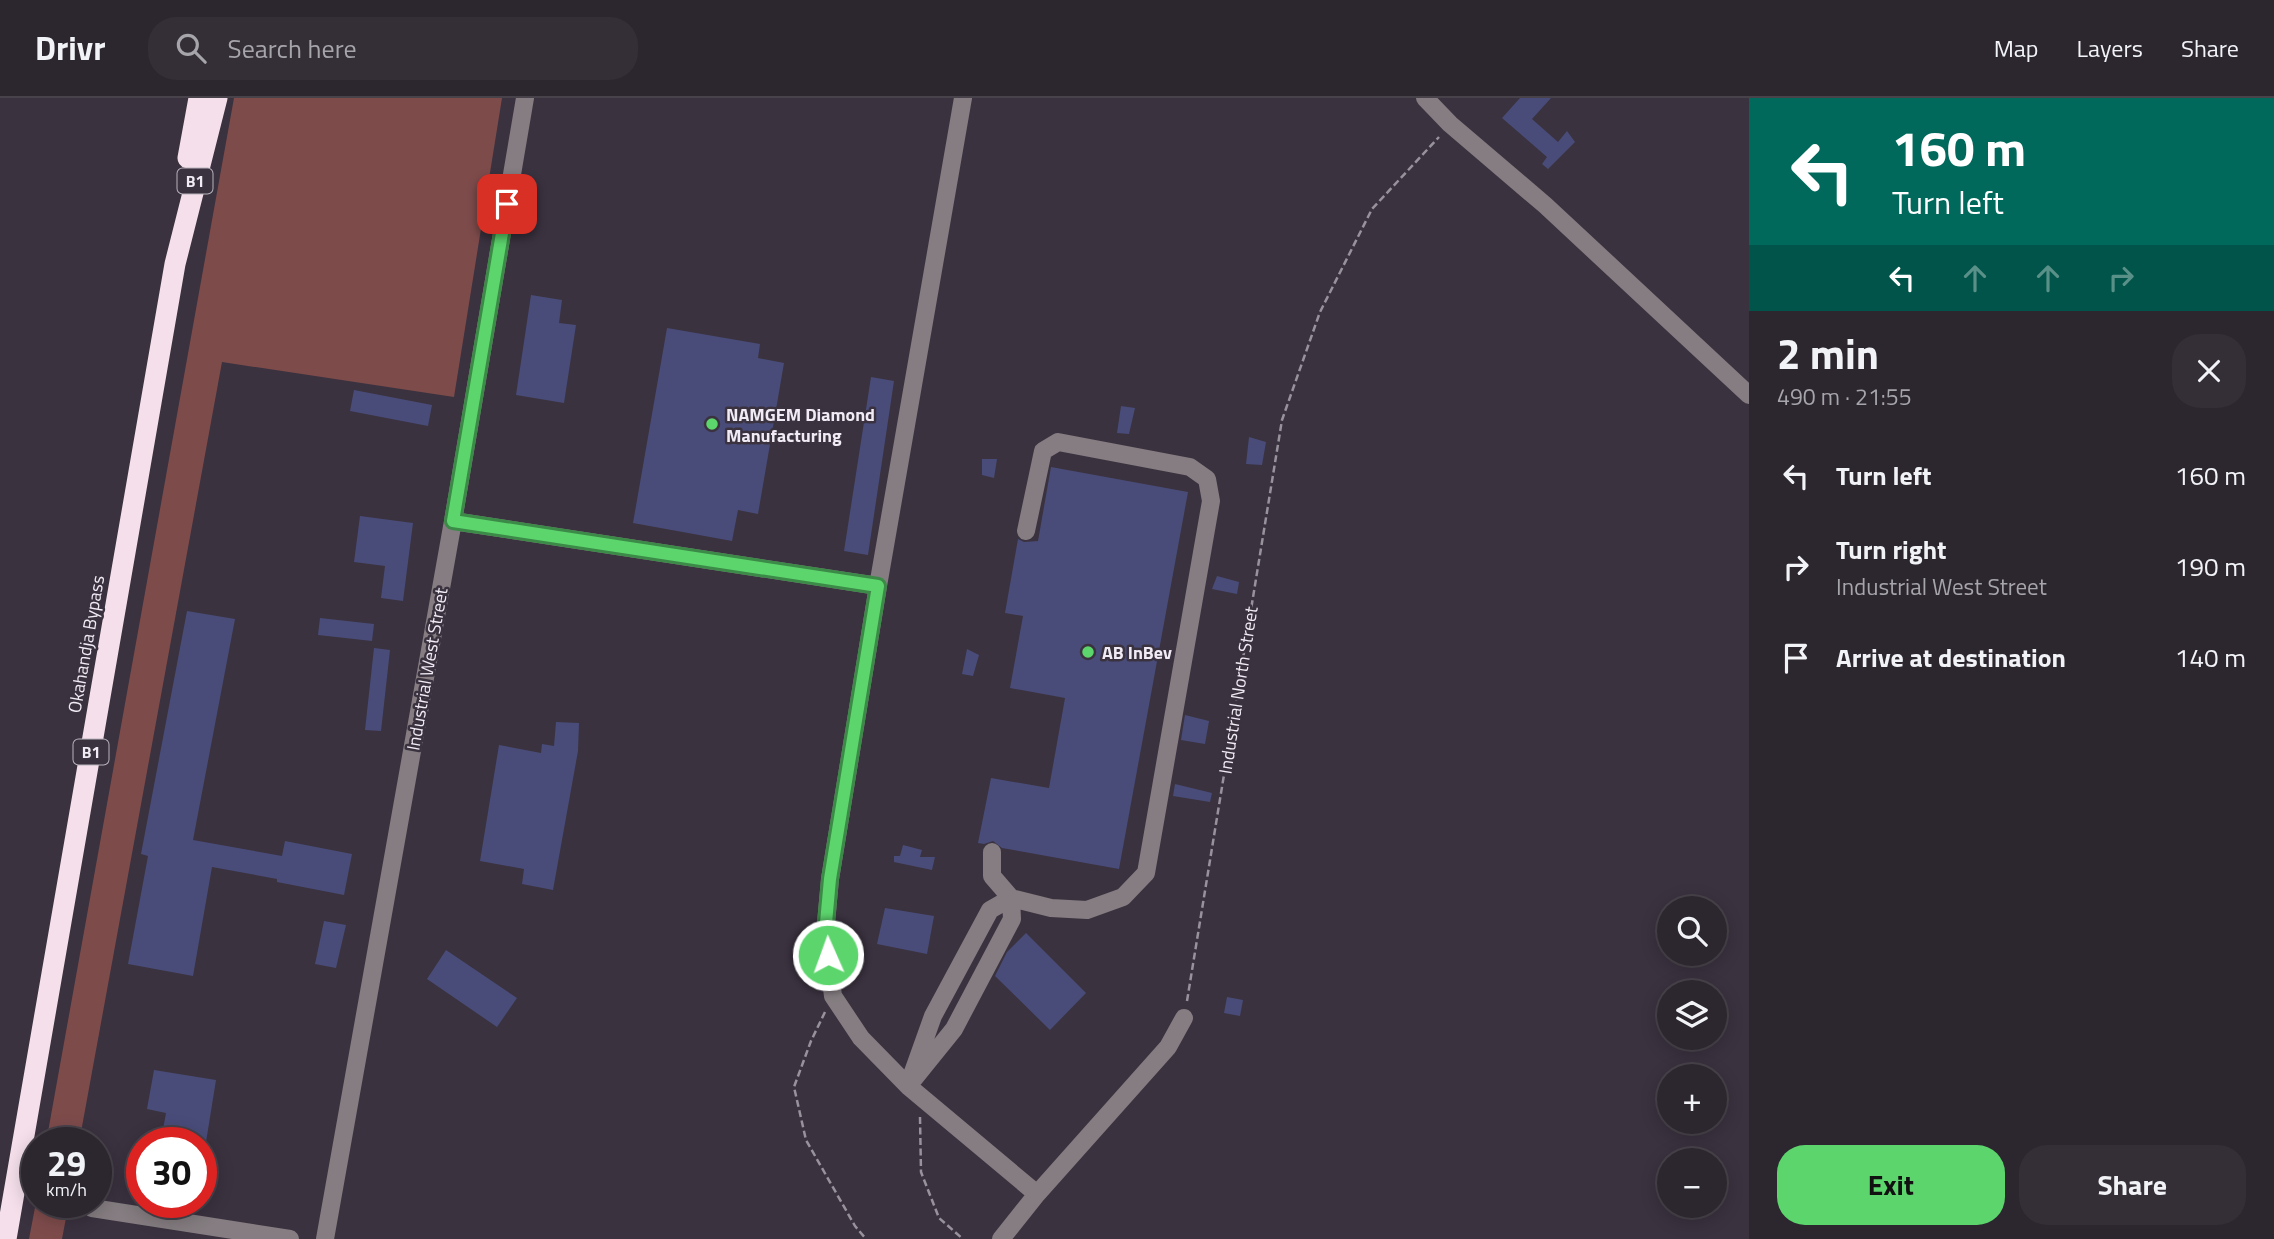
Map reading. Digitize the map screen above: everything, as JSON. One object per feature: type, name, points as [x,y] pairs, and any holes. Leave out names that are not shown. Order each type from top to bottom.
[{"type":"highway","points":[[181,195],[184,98]]},
{"type":"highway","name":"Okahandja Bypass","points":[[175,264],[181,195],[199,98]]},
{"type":"highway","name":"Okahandja Bypass","points":[[6,1239],[175,264],[217,98]]},
{"type":"street","name":"Industrial West Street","points":[[325,1239],[453,521],[525,98]]},
{"type":"street","points":[[963,98],[878,586],[830,879],[825,934],[833,996],[861,1038],[908,1086],[1037,1194]]},
{"type":"street","points":[[1425,98],[1450,124],[1545,205],[1749,395]]},
{"type":"street","points":[[992,852],[992,876],[1012,898],[1051,908],[1087,910],[1123,897],[1146,873],[1211,501],[1207,480],[1190,467],[1058,442],[1043,451],[1026,531]]},
{"type":"street","points":[[453,521],[878,586]]},
{"type":"street","points":[[908,1086],[933,1016],[990,910],[1012,898]]},
{"type":"street","points":[[908,1086],[954,1029],[1012,919],[1012,898]]},
{"type":"street","points":[[1001,1239],[1037,1194],[1168,1047],[1184,1018]]},
{"type":"street","points":[[112,1211],[290,1239]]},
{"type":"path","name":"Industrial North Street","points":[[1184,1018],[1282,420],[1320,312],[1372,209],[1450,124]]},
{"type":"path","points":[[833,996],[811,1041],[794,1087],[806,1140],[855,1226],[866,1239]]},
{"type":"path","points":[[930,1105],[919,1118],[921,1172],[939,1219],[963,1239]]},
{"type":"shaded area","points":[[234,98],[502,98],[454,397],[222,362],[82,1127],[49,1127]]},
{"type":"shaded area","points":[[33,1218],[66,1218],[62,1239],[29,1239]]},
{"type":"building","points":[[1520,98],[1551,98],[1532,119],[1558,142],[1567,131],[1575,142],[1548,169],[1542,164],[1547,157],[1502,118]]},
{"type":"building","points":[[531,295],[562,300],[559,323],[576,325],[564,403],[516,395]]},
{"type":"building","name":"NAMGEM Diamond Manufacturing","points":[[667,328],[760,344],[758,358],[784,363],[758,514],[738,510],[732,541],[633,523]]},
{"type":"building","points":[[871,377],[894,381],[868,555],[844,551]]},
{"type":"building","points":[[354,390],[432,405],[428,426],[350,411]]},
{"type":"building","points":[[1121,406],[1135,408],[1129,434],[1117,433]]},
{"type":"building","points":[[1249,437],[1266,442],[1262,465],[1246,464]]},
{"type":"building","points":[[982,459],[997,459],[994,478],[982,475]]},
{"type":"building","name":"AB InBev","points":[[1051,467],[1188,492],[1119,869],[1002,848],[993,841],[978,843],[991,778],[1049,788],[1065,698],[1010,688],[1023,616],[1005,613],[1018,539],[1024,542],[1038,541]]},
{"type":"building","points":[[360,516],[413,523],[403,601],[381,598],[385,566],[354,562]]},
{"type":"building","points":[[1217,576],[1239,582],[1237,594],[1212,589]]},
{"type":"building","points":[[187,611],[235,619],[193,840],[282,856],[285,841],[352,854],[344,895],[212,867],[193,976],[128,964],[148,856],[141,854]]},
{"type":"building","points":[[320,618],[374,624],[372,641],[318,635]]},
{"type":"building","points":[[374,648],[390,650],[381,731],[365,730]]},
{"type":"building","points":[[967,649],[979,655],[973,676],[962,674]]},
{"type":"building","points":[[1185,715],[1209,721],[1205,744],[1181,740]]},
{"type":"building","points":[[556,722],[579,723],[578,751],[553,890],[522,884],[524,869],[480,861],[499,745],[541,753],[542,744],[554,746]]},
{"type":"building","points":[[1175,784],[1212,793],[1210,802],[1173,796]]},
{"type":"building","points":[[903,845],[922,850],[920,857],[935,857],[932,870],[894,862],[894,856],[900,856]]},
{"type":"building","points":[[885,908],[934,916],[927,954],[877,944]]},
{"type":"building","points":[[324,921],[346,925],[336,968],[315,964]]},
{"type":"building","points":[[1026,933],[1086,993],[1050,1030],[995,976],[1007,952]]},
{"type":"building","points":[[446,950],[517,998],[497,1027],[427,979]]},
{"type":"building","points":[[1227,997],[1243,1000],[1240,1016],[1224,1013]]},
{"type":"building","points":[[154,1070],[216,1080],[208,1127],[163,1127],[166,1113],[147,1109]]},
{"type":"place","name":"NAMGEM Diamond Manufacturing","points":[[712,424]]},
{"type":"place","name":"AB InBev","points":[[1088,652]]},
{"type":"route","points":[[507,204],[453,521],[878,586],[830,879],[825,934],[828,955]]}]
